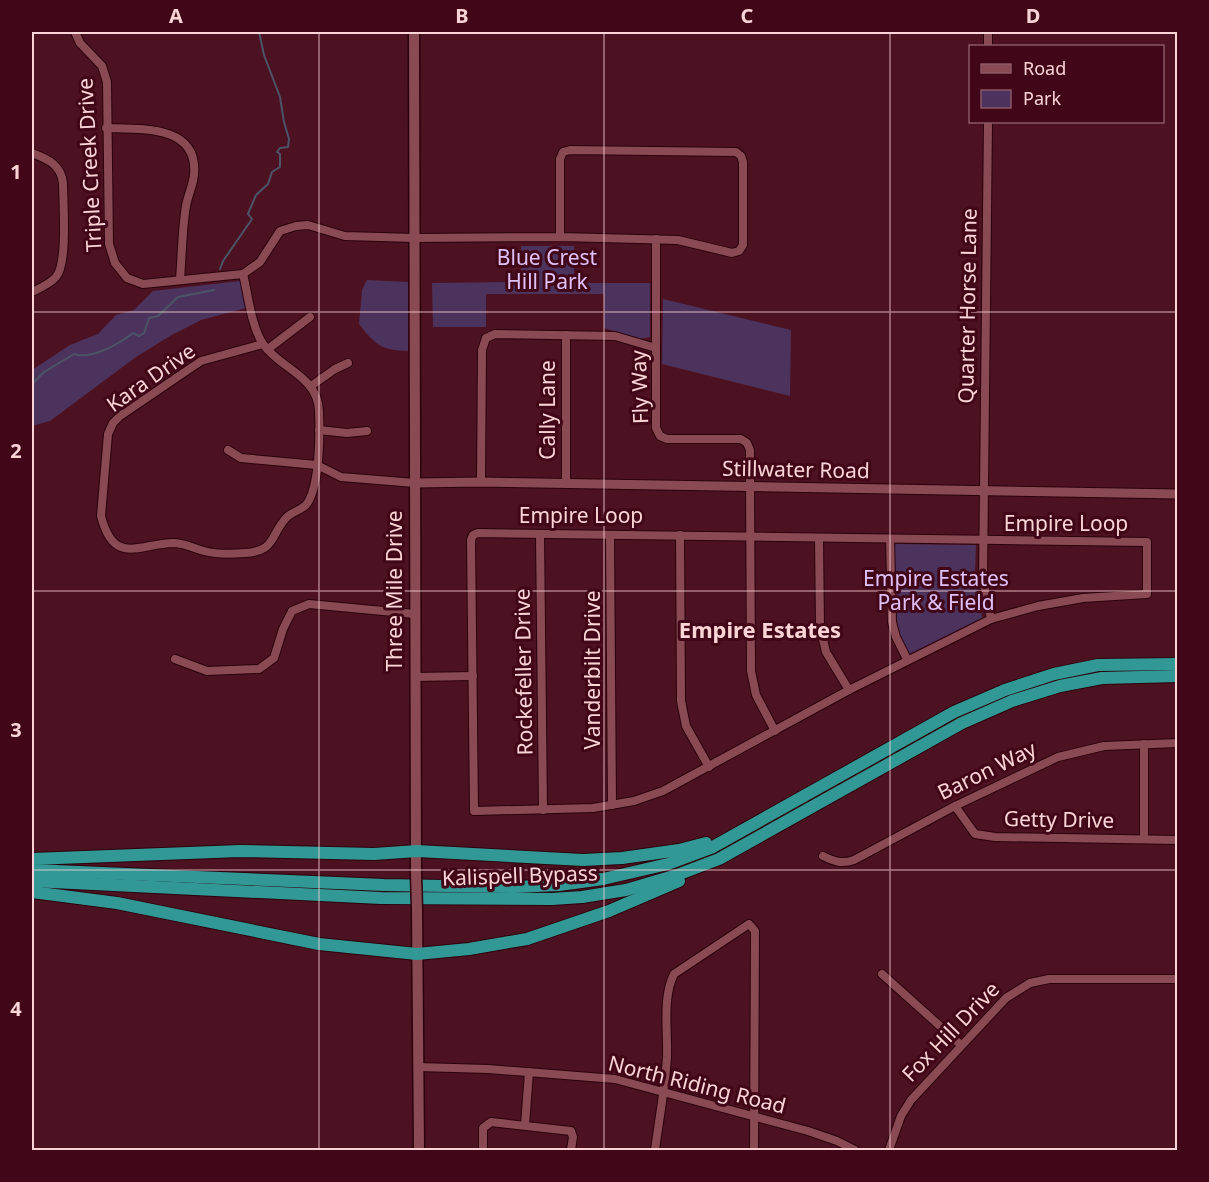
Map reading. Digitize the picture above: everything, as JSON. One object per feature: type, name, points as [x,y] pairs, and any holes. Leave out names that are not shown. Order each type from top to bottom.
[{"type":"highway","name":"Kalispell Bypass","points":[[32,870],[384,885],[515,887],[578,883],[615,877],[668,864],[711,848],[943,718],[1005,690],[1054,674],[1098,665],[1178,664]]},
{"type":"highway","name":"Kalispell Bypass","points":[[32,882],[381,898],[552,899],[626,890],[719,859],[962,723],[1012,702],[1060,686],[1102,678],[1178,676]]},
{"type":"highway","points":[[32,859],[240,851],[374,854],[417,851],[583,860],[622,858],[679,850],[730,837]]},
{"type":"highway","points":[[32,892],[117,903],[319,944],[417,954],[469,949],[527,939],[645,897],[679,882],[700,867]]},
{"type":"main road","name":"Three Mile Drive","points":[[414,32],[415,677],[419,1150]]},
{"type":"street","name":"Triple Creek Drive","points":[[75,32],[84,48],[102,66],[107,82],[109,244],[115,263],[127,278],[143,284],[243,274]]},
{"type":"street","name":"Quarter Horse Lane","points":[[988,123],[983,541],[984,587],[991,619]]},
{"type":"street","points":[[106,128],[160,131],[175,136],[185,144],[193,159],[194,175],[186,203],[180,279]]},
{"type":"street","points":[[348,363],[334,369],[311,386],[265,347],[257,332],[243,274],[260,262],[280,231],[308,225],[345,237],[657,239],[693,242],[732,253],[740,251],[744,245],[744,162],[736,152],[570,150],[563,152],[560,159],[560,237]]},
{"type":"street","points":[[32,153],[54,164],[61,172],[63,247],[62,263],[57,276],[32,292]]},
{"type":"street","name":"Fly Way","points":[[657,239],[657,428],[660,436],[667,439],[741,439],[747,442],[750,450],[750,488]]},
{"type":"street","points":[[265,347],[310,317]]},
{"type":"street","points":[[481,482],[482,350],[486,338],[495,334],[615,336],[656,348]]},
{"type":"street","name":"Cally Lane","points":[[566,335],[566,484]]},
{"type":"street","name":"Kara Drive","points":[[265,347],[201,361],[113,423],[108,434],[101,516],[104,529],[113,542],[123,548],[137,550],[173,543],[188,545],[206,552],[245,554],[261,550],[272,543],[286,518],[305,505],[313,492],[319,408],[311,386]]},
{"type":"street","points":[[319,430],[347,433],[367,431]]},
{"type":"street","points":[[228,450],[241,458],[316,465],[341,477],[415,483]]},
{"type":"street","name":"Stillwater Road","points":[[415,483],[481,482],[1178,494]]},
{"type":"street","points":[[750,488],[751,671],[756,695],[775,731]]},
{"type":"street","name":"Rockefeller Drive","points":[[540,534],[543,810]]},
{"type":"street","name":"Empire Loop","points":[[473,535],[680,535],[1147,542],[1147,594],[1083,598],[1038,606],[991,619],[907,659],[663,791],[634,801],[612,805],[543,810],[474,811],[471,540],[473,535]]},
{"type":"street","name":"Vanderbilt Drive","points":[[610,535],[612,805]]},
{"type":"street","points":[[680,535],[681,701],[686,726],[709,767]]},
{"type":"street","points":[[819,538],[820,627],[826,652],[849,690]]},
{"type":"street","points":[[890,539],[892,622],[896,638],[907,659]]},
{"type":"street","points":[[175,659],[207,671],[259,669],[274,658],[283,628],[292,610],[309,604],[415,614]]},
{"type":"street","points":[[415,677],[473,676]]},
{"type":"street","name":"Baron Way","points":[[823,856],[835,862],[844,863],[855,860],[955,806],[1058,758],[1104,746],[1178,743]]},
{"type":"street","points":[[1144,744],[1144,839]]},
{"type":"street","name":"Getty Drive","points":[[955,806],[975,834],[995,837],[1178,840]]},
{"type":"street","points":[[656,1150],[667,1057],[670,981],[674,974],[749,924],[755,931],[754,1150]]},
{"type":"street","points":[[882,974],[961,1045]]},
{"type":"street","name":"Fox Hill Drive","points":[[889,1150],[901,1116],[911,1100],[1006,998],[1030,983],[1063,978],[1178,979]]},
{"type":"street","name":"North Riding Road","points":[[418,1066],[615,1079],[825,1137],[855,1150]]},
{"type":"street","points":[[525,1125],[529,1072]]},
{"type":"street","points":[[483,1150],[483,1128],[491,1122],[571,1131],[573,1137],[571,1150]]},
{"type":"green space","name":"Blue Crest Hill Park","points":[[521,246],[574,246],[574,283],[650,283],[650,337],[640,339],[604,328],[604,294],[486,294],[486,327],[433,327],[432,283],[521,282]]},
{"type":"green space","points":[[367,280],[408,282],[408,351],[379,345],[359,324],[362,290]]},
{"type":"green space","points":[[240,281],[246,308],[201,320],[170,336],[136,357],[50,421],[32,426],[32,370],[70,345],[98,334],[116,315],[134,310],[153,291]]},
{"type":"green space","points":[[663,299],[791,330],[790,396],[662,364]]},
{"type":"green space","name":"Empire Estates Park & Field","points":[[896,544],[976,545],[975,572],[982,618],[907,653],[896,630],[894,546]]},
{"type":"waterway","points":[[220,269],[252,219],[248,214],[256,195],[268,184],[272,172],[280,167],[280,154],[277,152],[280,148],[288,147],[289,139],[280,97],[264,55],[259,32]]},
{"type":"waterway","points":[[32,384],[44,372],[74,354],[96,353],[113,346],[133,333],[139,336],[144,333],[149,318],[158,316],[178,297],[214,290]]},
{"type":"district","name":"Empire Estates","points":[[760,630]]}]
